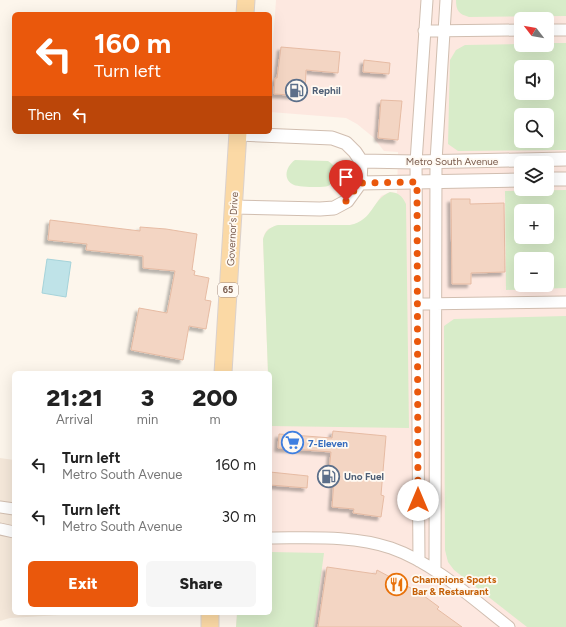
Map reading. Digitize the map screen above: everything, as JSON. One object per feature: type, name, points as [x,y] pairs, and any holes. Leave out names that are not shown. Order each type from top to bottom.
[{"type":"main road","points":[[245,12],[246,0]]},
{"type":"main road","name":"Governor's Drive","points":[[223,371],[238,134]]},
{"type":"street","points":[[418,561],[416,162],[427,0]]},
{"type":"street","points":[[435,570],[436,161],[446,0]]},
{"type":"street","points":[[424,31],[514,30]]},
{"type":"street","points":[[554,30],[566,30]]},
{"type":"street","points":[[233,207],[334,208],[346,201],[360,183],[361,161],[346,143],[332,138],[257,134]]},
{"type":"street","name":"Metro South Avenue","points":[[361,161],[416,162],[566,159]]},
{"type":"street","points":[[554,179],[566,179]]},
{"type":"street","name":"Metro South Avenue","points":[[360,183],[514,180]]},
{"type":"street","points":[[417,304],[435,305],[566,302]]},
{"type":"street","points":[[0,507],[12,510]]},
{"type":"street","points":[[0,530],[12,532]]},
{"type":"street","points":[[272,538],[337,538],[391,548],[435,570],[510,627]]},
{"type":"shaded area","points":[[276,0],[566,0],[566,627],[236,627],[237,615],[272,615],[272,371],[268,371],[263,239],[268,229],[278,225],[356,224],[363,221],[368,216],[381,196],[390,192],[397,193],[398,152],[384,151],[373,137],[357,124],[346,118],[272,112],[272,56]]},
{"type":"shaded area","points":[[0,458],[12,460],[12,615],[60,615],[10,618],[0,621]]},
{"type":"green space","points":[[456,0],[566,0],[566,16],[554,16],[554,12],[514,12],[514,17],[469,17],[459,12]]},
{"type":"green space","points":[[554,43],[566,43],[566,150],[458,151],[448,144],[450,60],[456,50],[465,45],[514,44],[514,52],[554,52]]},
{"type":"green space","points":[[295,160],[328,161],[335,168],[336,177],[332,183],[325,187],[294,185],[288,180],[287,173],[289,166]]},
{"type":"green space","points":[[554,190],[566,190],[566,288],[554,288],[554,252],[514,252],[514,290],[506,290],[505,191],[514,191],[514,196],[554,196]]},
{"type":"green space","points":[[390,192],[395,193],[403,198],[406,204],[409,428],[272,426],[272,371],[268,371],[263,239],[265,234],[270,228],[278,225],[350,225],[364,219],[384,196]]},
{"type":"green space","points":[[566,316],[566,627],[527,627],[454,570],[448,562],[445,550],[444,326],[454,319]]},
{"type":"green space","points":[[272,552],[324,553],[314,627],[236,627],[237,615],[272,615]]},
{"type":"water","points":[[47,259],[71,262],[66,297],[42,293]]},
{"type":"building","points":[[281,47],[340,52],[338,73],[306,70],[305,96],[274,94],[275,78],[277,78]]},
{"type":"building","points":[[364,60],[390,63],[389,74],[363,72]]},
{"type":"building","points":[[381,100],[402,101],[398,140],[378,138]]},
{"type":"building","points":[[451,199],[470,199],[470,204],[504,203],[505,272],[471,273],[471,284],[452,284]]},
{"type":"building","points":[[50,220],[140,231],[140,227],[197,234],[192,270],[195,271],[194,275],[209,278],[205,300],[211,301],[206,329],[189,326],[183,360],[131,350],[139,308],[167,313],[175,271],[143,268],[143,256],[86,250],[87,244],[48,240]]},
{"type":"building","points":[[333,431],[386,436],[381,495],[384,496],[381,517],[353,513],[354,509],[332,507],[334,481],[328,481],[331,452],[278,448],[279,434],[332,438]]},
{"type":"building","points":[[272,472],[308,476],[307,488],[272,485]]},
{"type":"building","points":[[327,567],[376,574],[377,570],[420,593],[439,607],[437,609],[462,627],[318,627]]},
{"type":"place","name":"Rephil","points":[[296,90]]},
{"type":"place","name":"7-Eleven","points":[[292,443]]},
{"type":"place","name":"Uno Fuel","points":[[329,476]]},
{"type":"place","name":"Champions Sports Bar & Restaurant","points":[[396,585]]},
{"type":"route","points":[[346,201],[360,183],[417,182],[418,500]]}]
